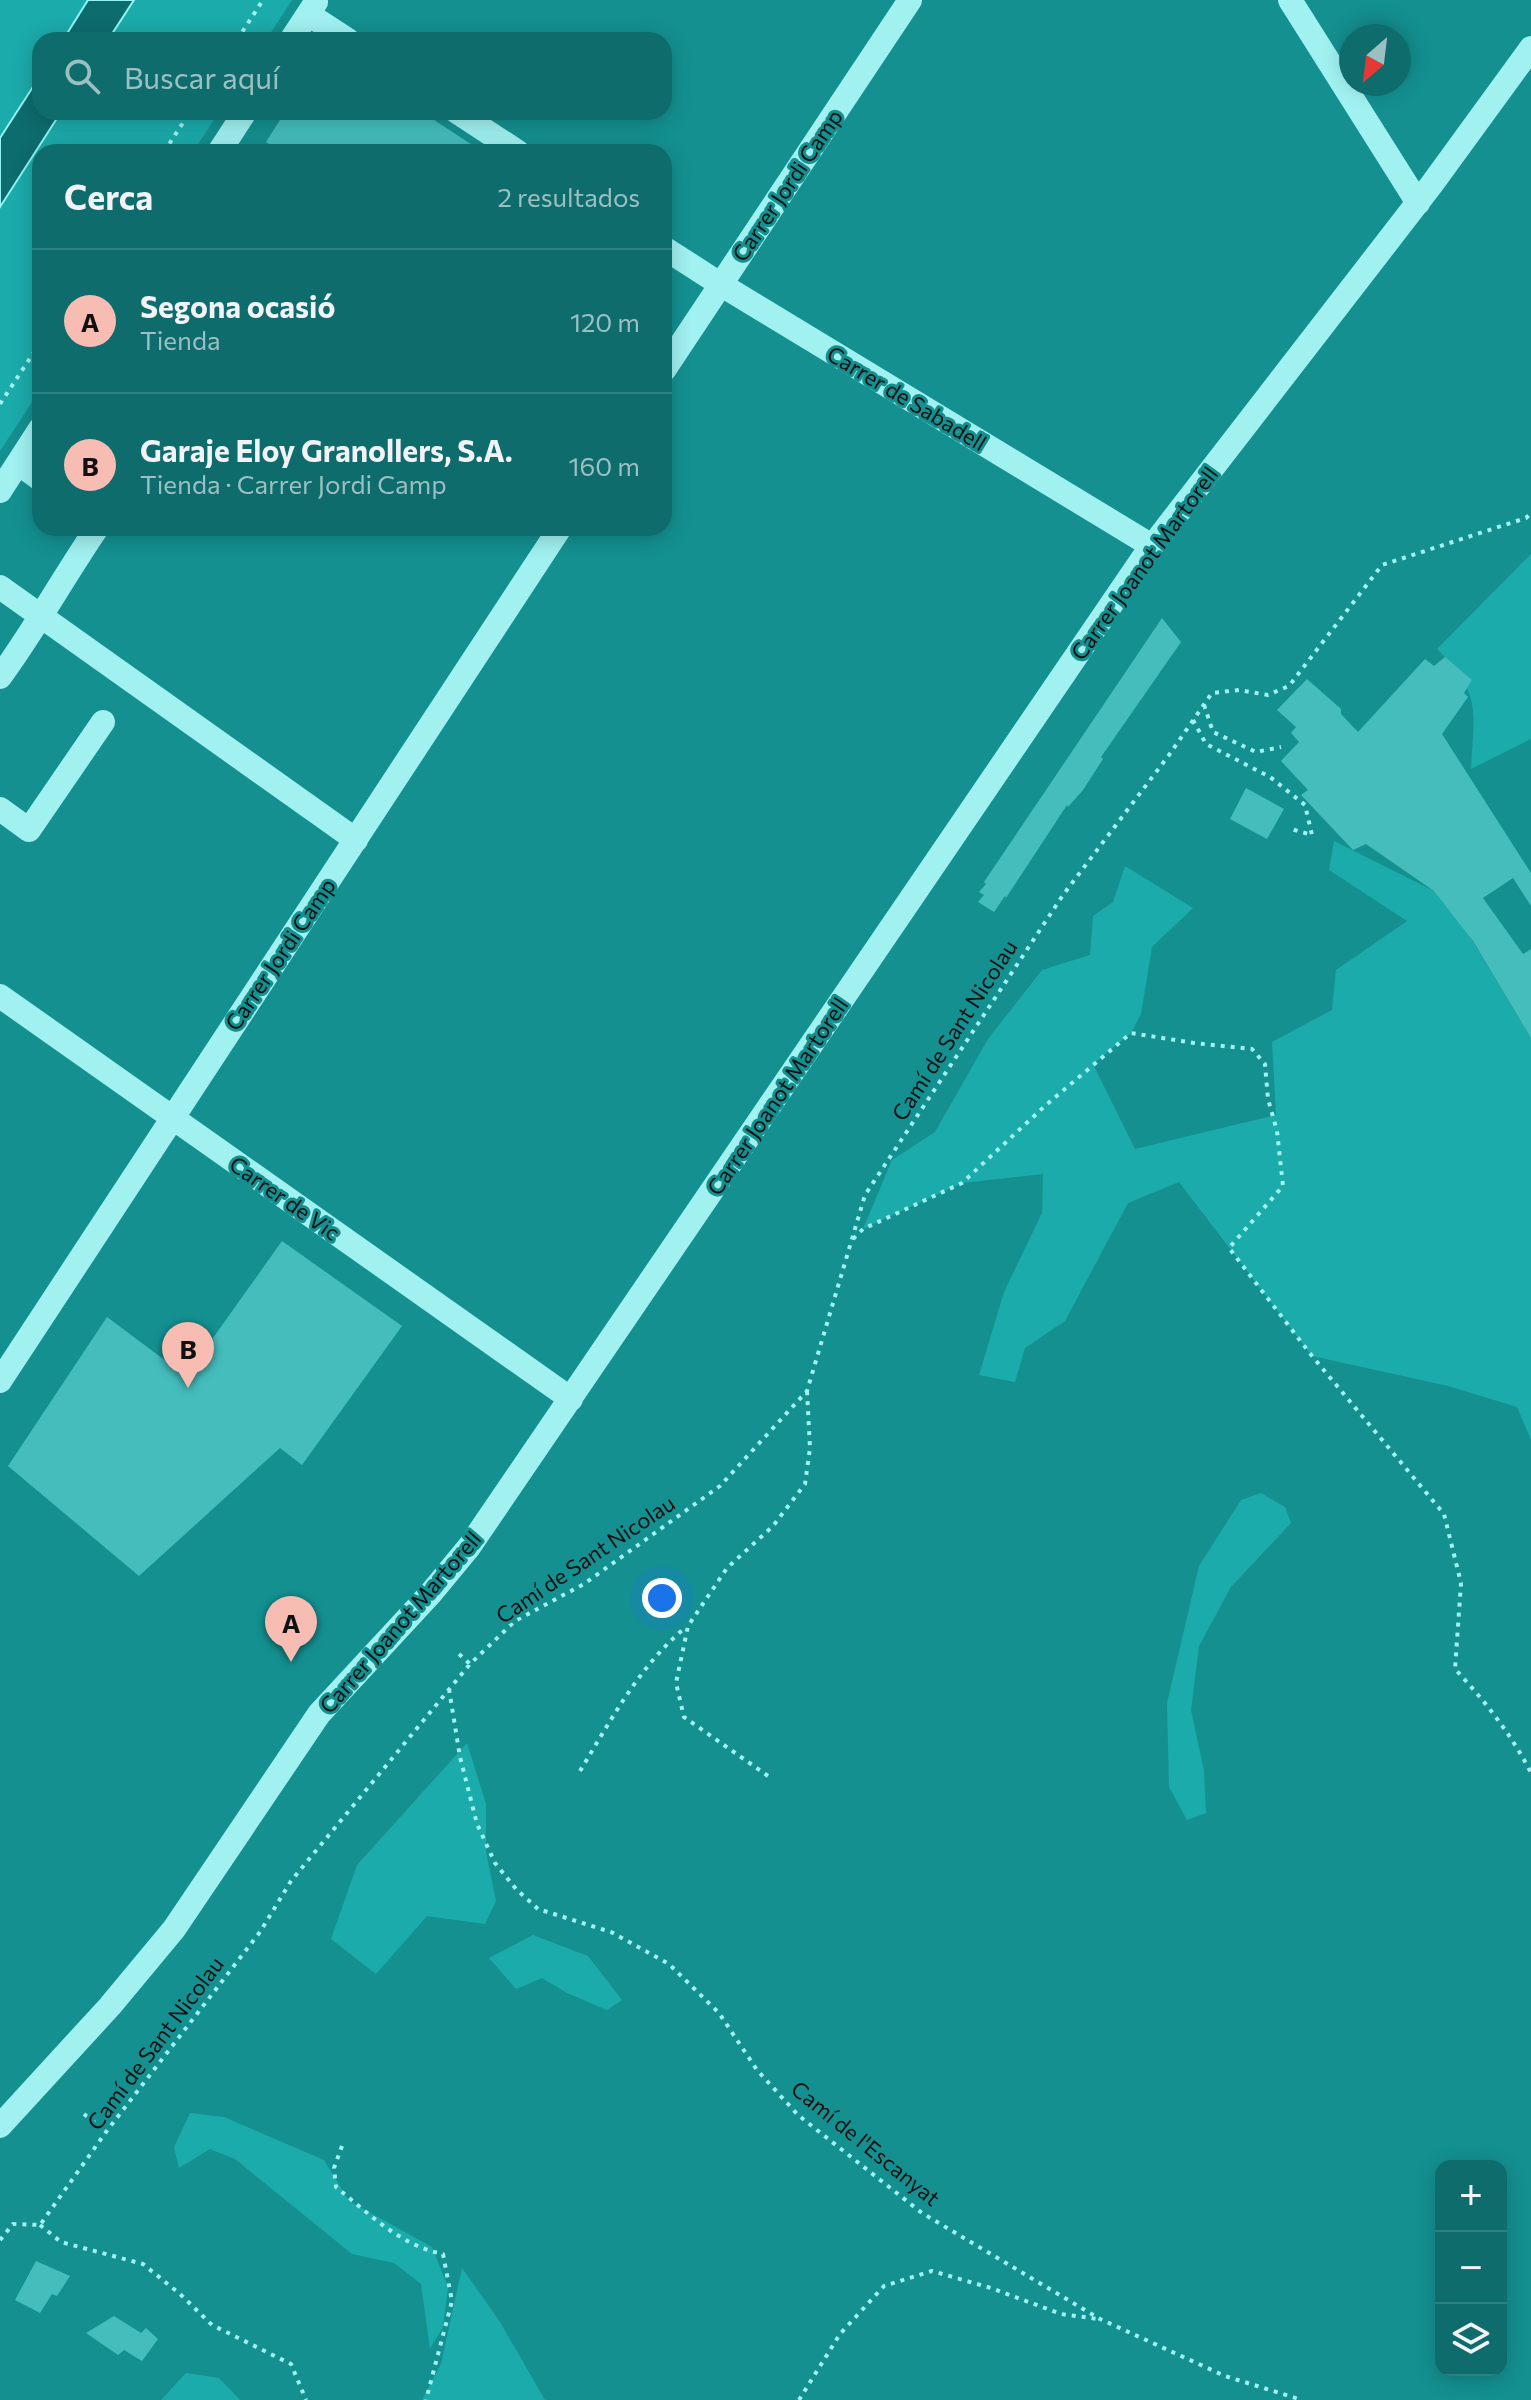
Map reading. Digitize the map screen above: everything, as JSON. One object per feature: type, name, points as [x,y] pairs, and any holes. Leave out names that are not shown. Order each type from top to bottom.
[{"type":"street","name":"Carrer Jordi Camp","points":[[672,358],[910,0]]},
{"type":"street","points":[[1290,0],[1418,203]]},
{"type":"street","points":[[296,32],[312,7],[339,32]]},
{"type":"street","name":"Carrer Joanot Martorell","points":[[0,2126],[110,2006],[174,1929],[319,1714],[431,1593],[469,1547],[1152,546],[1418,203],[1531,48]]},
{"type":"street","points":[[232,144],[242,120]]},
{"type":"street","points":[[469,120],[506,144]]},
{"type":"street","name":"Carrer de Sabadell","points":[[672,253],[1152,546]]},
{"type":"street","points":[[0,491],[32,441]]},
{"type":"street","points":[[18,463],[32,473]]},
{"type":"street","points":[[0,677],[43,616],[49,599],[92,536]]},
{"type":"street","name":"Carrer Jordi Camp","points":[[0,1381],[555,536]]},
{"type":"street","points":[[0,587],[356,840]]},
{"type":"street","points":[[0,809],[29,830],[103,722]]},
{"type":"street","name":"Carrer de Vic","points":[[0,996],[571,1399]]},
{"type":"path","points":[[242,32],[263,0]]},
{"type":"path","points":[[169,144],[185,120]]},
{"type":"path","points":[[0,404],[32,355]]},
{"type":"path","name":"Camí de Sant Nicolau","points":[[40,2225],[106,2132],[260,1932],[291,1881],[470,1664],[515,1621],[584,1584],[720,1486],[807,1391],[865,1195],[1063,895],[1212,693],[1239,690],[1268,695],[1289,686],[1382,565],[1526,518],[1531,513]]},
{"type":"path","points":[[1204,705],[1213,732],[1256,752],[1281,747]]},
{"type":"path","points":[[1193,720],[1206,744],[1270,777],[1305,805],[1312,835],[1291,829]]},
{"type":"path","points":[[852,1241],[863,1229],[962,1183],[1046,1105],[1131,1033],[1252,1049],[1265,1064],[1283,1186],[1229,1248],[1312,1356],[1444,1514],[1461,1583],[1455,1669],[1478,1694],[1521,1753],[1531,1773]]},
{"type":"path","points":[[580,1771],[634,1683],[665,1645],[688,1626],[727,1568],[773,1526],[805,1484],[810,1448],[807,1391]]},
{"type":"path","points":[[688,1626],[676,1683],[684,1717],[768,1776]]},
{"type":"path","points":[[459,1654],[470,1664]]},
{"type":"path","name":"Camí de l'Escanyat","points":[[449,1689],[460,1757],[477,1824],[495,1863],[516,1889],[538,1909],[611,1932],[669,1964],[719,2013],[757,2070],[798,2115],[922,2213],[1100,2319],[1225,2376],[1302,2400]]},
{"type":"path","points":[[84,2114],[106,2132]]},
{"type":"path","points":[[342,2146],[334,2168],[336,2187],[397,2235],[422,2250],[443,2254],[452,2301],[426,2400]]},
{"type":"path","points":[[0,2240],[13,2224],[40,2225],[61,2242],[143,2264],[212,2325],[291,2364],[306,2400]]},
{"type":"path","points":[[799,2400],[840,2334],[884,2286],[932,2271],[991,2288],[1061,2314],[1100,2319]]},
{"type":"shaded area","points":[[0,0],[88,0],[68,32],[32,32],[32,88],[0,138]]},
{"type":"shaded area","points":[[88,0],[134,0],[113,32],[68,32]]},
{"type":"shaded area","points":[[134,0],[292,0],[271,32],[113,32]]},
{"type":"shaded area","points":[[32,88],[32,120],[56,120],[40,144],[32,144],[32,157],[0,207],[0,138]]},
{"type":"shaded area","points":[[56,120],[214,120],[198,144],[40,144]]},
{"type":"shaded area","points":[[32,157],[32,402],[0,451],[0,207]]},
{"type":"shaded area","points":[[1531,554],[1531,739],[1471,769],[1472,703],[1462,679],[1437,649]]},
{"type":"shaded area","points":[[1334,841],[1446,897],[1531,1038],[1531,1440],[1517,1407],[1448,1386],[1312,1356],[1179,1182],[1128,1203],[1065,1321],[1025,1348],[1015,1382],[979,1375],[1004,1292],[1042,1213],[1043,1174],[962,1183],[863,1229],[892,1160],[935,1132],[988,1039],[1042,970],[1090,955],[1093,916],[1113,902],[1125,866],[1193,908],[1152,947],[1141,1014],[1131,1033],[1093,1064],[1135,1149],[1276,1115],[1272,1042],[1332,1010],[1336,970],[1407,921],[1329,870]]},
{"type":"shaded area","points":[[1261,1493],[1285,1507],[1291,1523],[1231,1587],[1199,1646],[1191,1710],[1204,1771],[1206,1813],[1187,1820],[1169,1787],[1167,1703],[1199,1566],[1241,1500]]},
{"type":"shaded area","points":[[467,1743],[486,1804],[486,1852],[496,1901],[485,1924],[427,1916],[376,1974],[331,1939],[357,1865]]},
{"type":"shaded area","points":[[533,1935],[588,1956],[622,2000],[607,2010],[567,1993],[542,1978],[516,1989],[489,1958]]},
{"type":"shaded area","points":[[190,2113],[224,2117],[324,2160],[349,2201],[432,2247],[448,2287],[443,2327],[430,2349],[421,2284],[394,2263],[352,2254],[235,2159],[210,2149],[179,2168],[174,2147]]},
{"type":"shaded area","points":[[462,2268],[500,2322],[545,2400],[422,2400],[441,2364]]},
{"type":"shaded area","points":[[186,2373],[219,2378],[240,2400],[161,2400]]},
{"type":"building","points":[[280,120],[434,120],[471,144],[269,144],[266,142]]},
{"type":"building","points":[[1162,618],[1181,642],[1101,757],[1103,759],[1083,790],[1067,805],[994,912],[978,902],[984,895],[979,892],[986,884],[984,882]]},
{"type":"building","points":[[1445,657],[1472,680],[1464,693],[1468,697],[1442,734],[1531,873],[1531,906],[1513,878],[1483,898],[1523,954],[1531,949],[1531,1038],[1473,941],[1434,891],[1366,844],[1353,850],[1301,795],[1308,790],[1281,761],[1299,742],[1291,733],[1296,727],[1277,710],[1307,679],[1341,709],[1341,714],[1358,732],[1425,659],[1434,666]]},
{"type":"building","points":[[1246,788],[1284,809],[1267,839],[1230,819]]},
{"type":"building","points":[[282,1241],[402,1326],[302,1465],[280,1448],[139,1576],[8,1466],[107,1317],[186,1376]]},
{"type":"building","points":[[36,2261],[70,2276],[57,2296],[52,2294],[40,2313],[15,2300]]},
{"type":"building","points":[[114,2316],[141,2333],[146,2328],[158,2339],[142,2361],[124,2350],[118,2355],[86,2333]]},
{"type":"place","name":"Garaje Eloy Granollers, S.A.","points":[[188,1388]]},
{"type":"place","name":"Segona ocasió","points":[[291,1662]]}]
